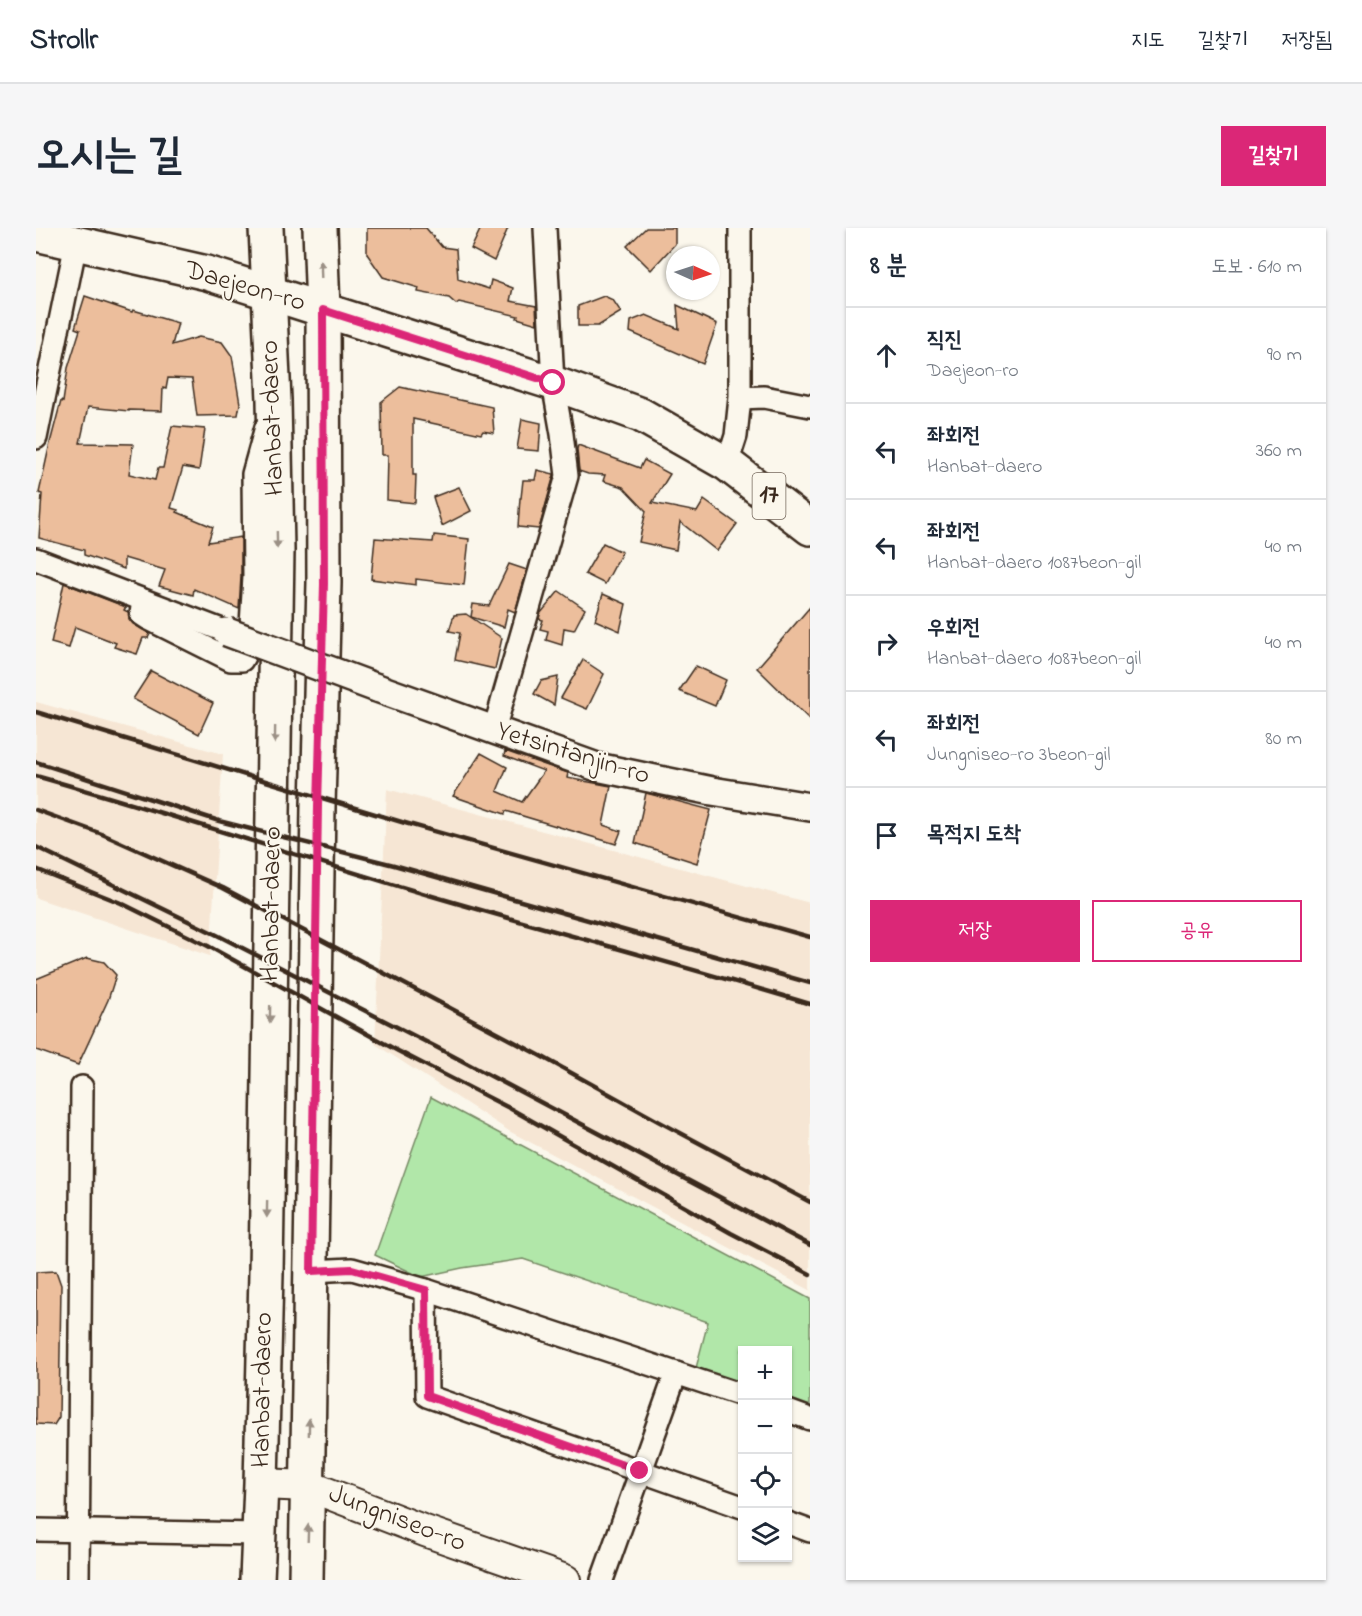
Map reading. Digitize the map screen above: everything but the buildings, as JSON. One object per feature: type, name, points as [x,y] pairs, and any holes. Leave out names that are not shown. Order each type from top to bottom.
[{"type":"main road","name":"Hanbat-daero","points":[[257,1580],[266,1261],[277,607],[274,400],[266,228]]},
{"type":"main road","name":"Hanbat-daero","points":[[306,1580],[318,806],[324,584],[323,310],[320,228]]},
{"type":"main road","name":"Daejeon-ro","points":[[42,233],[207,273],[553,383],[641,415],[727,464],[810,528]]},
{"type":"main road","name":"Jungniseo-ro","points":[[261,1484],[309,1486],[425,1531],[565,1580]]},
{"type":"street","points":[[494,730],[567,476],[553,383],[544,228]]},
{"type":"street","points":[[727,464],[736,436],[740,398],[740,228]]},
{"type":"street","points":[[36,438],[38,416],[76,243]]},
{"type":"street","points":[[740,398],[764,397],[810,406]]},
{"type":"street","points":[[143,600],[141,614],[147,618],[231,660],[242,660],[248,649],[254,577],[253,474],[274,400]]},
{"type":"street","points":[[36,559],[227,632]]},
{"type":"street","name":"Yetsintanjin-ro","points":[[227,632],[597,767],[712,791],[810,807]]},
{"type":"street","points":[[78,1580],[82,1087]]},
{"type":"street","points":[[311,1271],[352,1269],[426,1290],[738,1394]]},
{"type":"street","points":[[426,1290],[427,1396],[738,1506]]},
{"type":"street","points":[[602,1580],[676,1372]]},
{"type":"street","points":[[792,1412],[810,1419]]},
{"type":"street","points":[[792,1524],[810,1531]]},
{"type":"street","points":[[36,1530],[258,1534]]},
{"type":"shaded area","points":[[36,702],[223,754],[210,956],[36,898]]},
{"type":"shaded area","points":[[387,789],[810,903],[810,1290],[509,1131],[375,1044]]},
{"type":"green space","points":[[431,1097],[810,1299],[810,1408],[792,1401],[792,1346],[738,1346],[738,1383],[696,1368],[708,1322],[523,1259],[421,1277],[375,1255]]},
{"type":"railway","points":[[36,712],[405,823],[810,937]]},
{"type":"railway","points":[[36,762],[219,821],[394,865],[810,983]]},
{"type":"railway","points":[[36,776],[405,888],[810,1004]]},
{"type":"railway","points":[[36,810],[102,834],[223,888],[810,1202]]},
{"type":"railway","points":[[36,847],[217,935],[436,1047],[810,1245]]},
{"type":"railway","points":[[36,869],[121,903],[208,946],[398,1051],[511,1109],[731,1233],[810,1274]]},
{"type":"route","points":[[553,383],[323,310],[324,584],[311,1271],[352,1269],[426,1290],[427,1396],[640,1471]]}]
